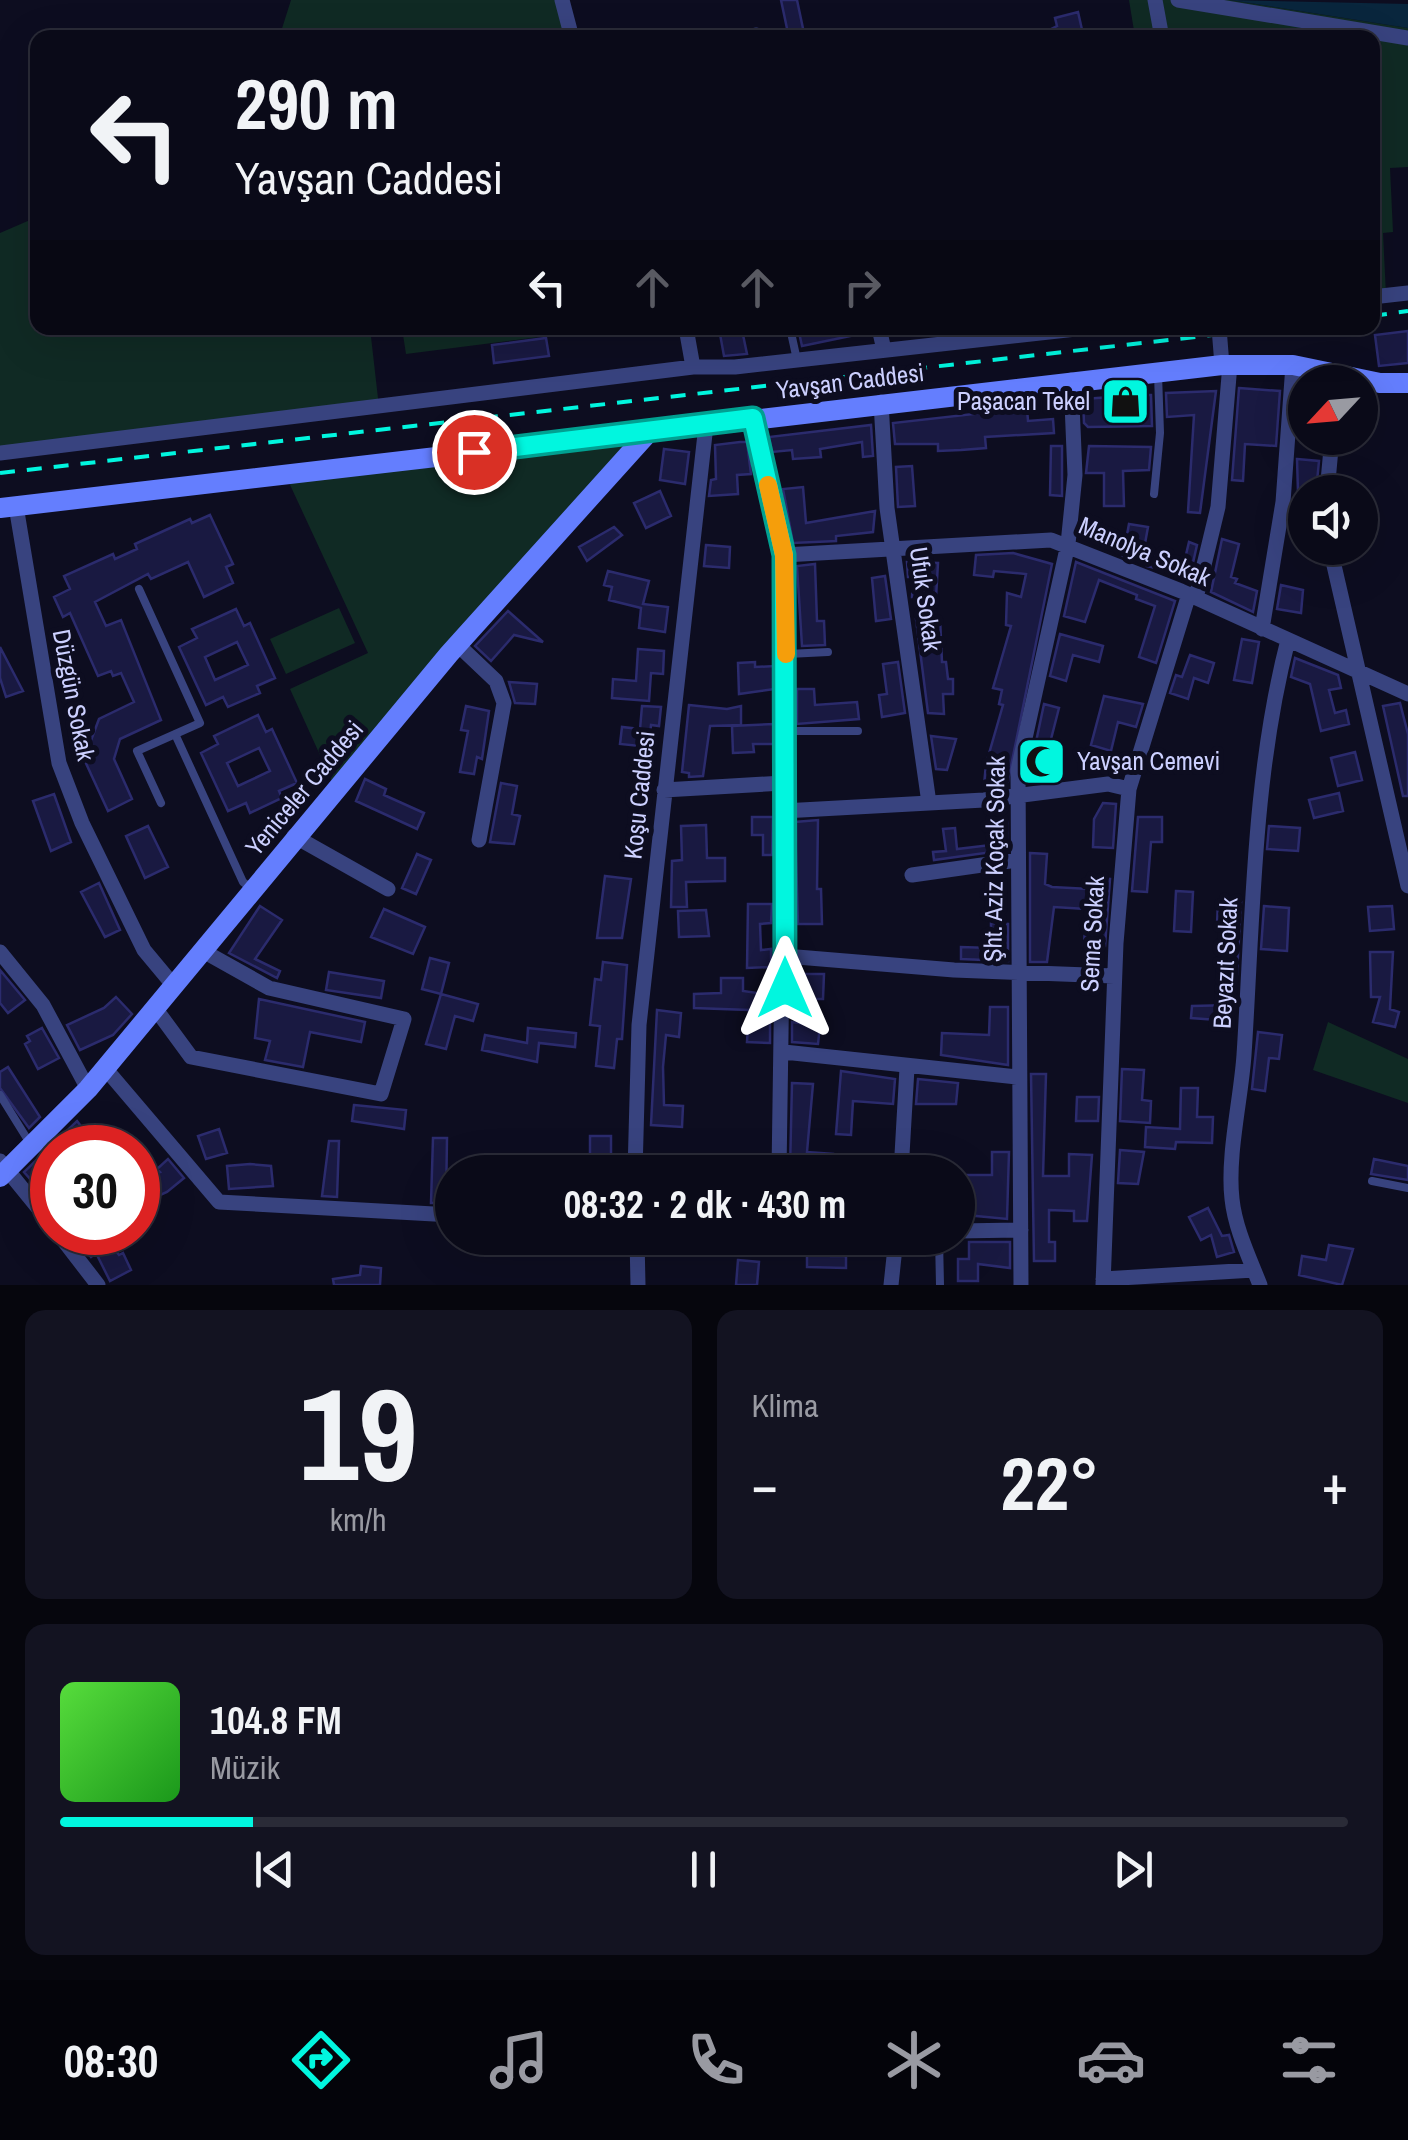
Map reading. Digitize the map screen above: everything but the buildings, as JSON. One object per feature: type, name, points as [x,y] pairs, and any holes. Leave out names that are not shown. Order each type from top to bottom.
[{"type":"street","points":[[562,0],[570,30]]},
{"type":"street","points":[[1155,0],[1161,30]]},
{"type":"street","points":[[1178,0],[1360,30]]},
{"type":"street","points":[[1380,33],[1408,38]]},
{"type":"street","points":[[1380,296],[1408,293]]},
{"type":"street","points":[[687,335],[693,368]]},
{"type":"street","points":[[880,335],[884,350]]},
{"type":"street","points":[[0,453],[693,368],[884,350],[966,335]]},
{"type":"street","name":"Sema Sokak","points":[[1103,1282],[1114,976],[1128,789],[1218,507],[1226,364],[1220,335]]},
{"type":"street","name":"Yavşan Caddesi","points":[[8,507],[1070,380],[1226,364],[1296,365]]},
{"type":"street","points":[[1262,629],[1273,583],[1283,502],[1293,364]]},
{"type":"street","name":"Şht. Aziz Koçak Sokak","points":[[1021,1285],[1018,792],[1021,746],[1068,544],[1074,474],[1070,380]]},
{"type":"street","name":"Yavşan Caddesi","points":[[1378,382],[1408,384]]},
{"type":"street","name":"Ufuk Sokak","points":[[881,402],[882,455],[929,803]]},
{"type":"street","points":[[753,418],[784,555],[786,956],[780,1155]]},
{"type":"street","name":"Koşu Caddesi","points":[[635,1155],[639,1025],[706,424]]},
{"type":"street","name":"Yeniceler Caddesi","points":[[51,1125],[106,1068],[294,836],[458,644],[649,432]]},
{"type":"street","name":"Düzgün Sokak","points":[[8,507],[59,763],[144,950],[174,986]]},
{"type":"street","name":"Manolya Sokak","points":[[784,555],[1015,540],[1068,544],[1408,694]]},
{"type":"street","points":[[1334,565],[1408,886]]},
{"type":"street","name":"Beyazıt Sokak","points":[[1257,1278],[1236,1219],[1231,1188],[1268,740],[1288,640]]},
{"type":"street","points":[[458,644],[496,681],[504,702],[480,840]]},
{"type":"street","points":[[664,790],[783,783]]},
{"type":"street","points":[[783,811],[984,800],[1018,792],[1108,784],[1128,789]]},
{"type":"street","points":[[294,836],[388,889]]},
{"type":"street","points":[[912,876],[1017,860]]},
{"type":"street","points":[[155,1008],[191,1057],[381,1094],[404,1020],[270,988],[203,950]]},
{"type":"street","points":[[0,952],[44,1005],[88,1089]]},
{"type":"street","points":[[786,956],[1114,976]]},
{"type":"street","points":[[784,1052],[1017,1077]]},
{"type":"street","points":[[106,1068],[219,1202],[435,1214]]},
{"type":"street","points":[[902,1155],[908,1068]]},
{"type":"street","name":"Yeniceler Caddesi","points":[[2,1169],[30,1146]]},
{"type":"street","points":[[2,1169],[30,1200]]},
{"type":"street","points":[[975,1231],[1021,1230]]},
{"type":"street","points":[[75,1255],[98,1285]]},
{"type":"street","points":[[637,1255],[638,1285]]},
{"type":"street","points":[[891,1285],[894,1255]]},
{"type":"street","points":[[1103,1282],[1257,1278]]},
{"type":"lane","points":[[792,335],[797,360]]},
{"type":"lane","points":[[1154,494],[1160,433],[1158,371]]},
{"type":"lane","points":[[138,589],[200,722],[137,751],[161,803]]},
{"type":"lane","points":[[786,654],[828,652]]},
{"type":"lane","points":[[784,731],[858,731]]},
{"type":"lane","points":[[175,734],[242,882],[252,889]]},
{"type":"lane","points":[[0,1095],[30,1143]]},
{"type":"lane","points":[[1372,1180],[1408,1188]]},
{"type":"lane","points":[[939,1255],[940,1285]]},
{"type":"green space","points":[[291,0],[562,0],[570,30],[282,30]]},
{"type":"green space","points":[[1129,0],[1230,0],[1408,28],[1408,167],[1390,168],[1393,232],[1383,233],[1386,295],[1380,296],[1380,30],[1134,30]]},
{"type":"green space","points":[[30,220],[30,335],[371,335],[379,407],[0,453],[0,233]]},
{"type":"green space","points":[[403,335],[554,335],[406,354]]},
{"type":"green space","points":[[649,432],[335,788],[290,689],[368,653],[285,474]]},
{"type":"green space","points":[[339,608],[355,643],[286,674],[270,639]]},
{"type":"green space","points":[[1328,1022],[1408,1059],[1408,1103],[1313,1070]]},
{"type":"water","points":[[1230,0],[1408,4],[1408,28]]},
{"type":"railway","points":[[1380,315],[1408,311]]},
{"type":"railway","points":[[0,473],[1212,335]]},
{"type":"slow traffic","points":[[768,485],[784,555],[786,654]]},
{"type":"place","name":"Paşacan Tekel","points":[[1125,401]]},
{"type":"place","name":"Yavşan Cemevi","points":[[1042,761]]},
{"type":"route","points":[[474,452],[753,418],[784,555],[785,988]]}]
